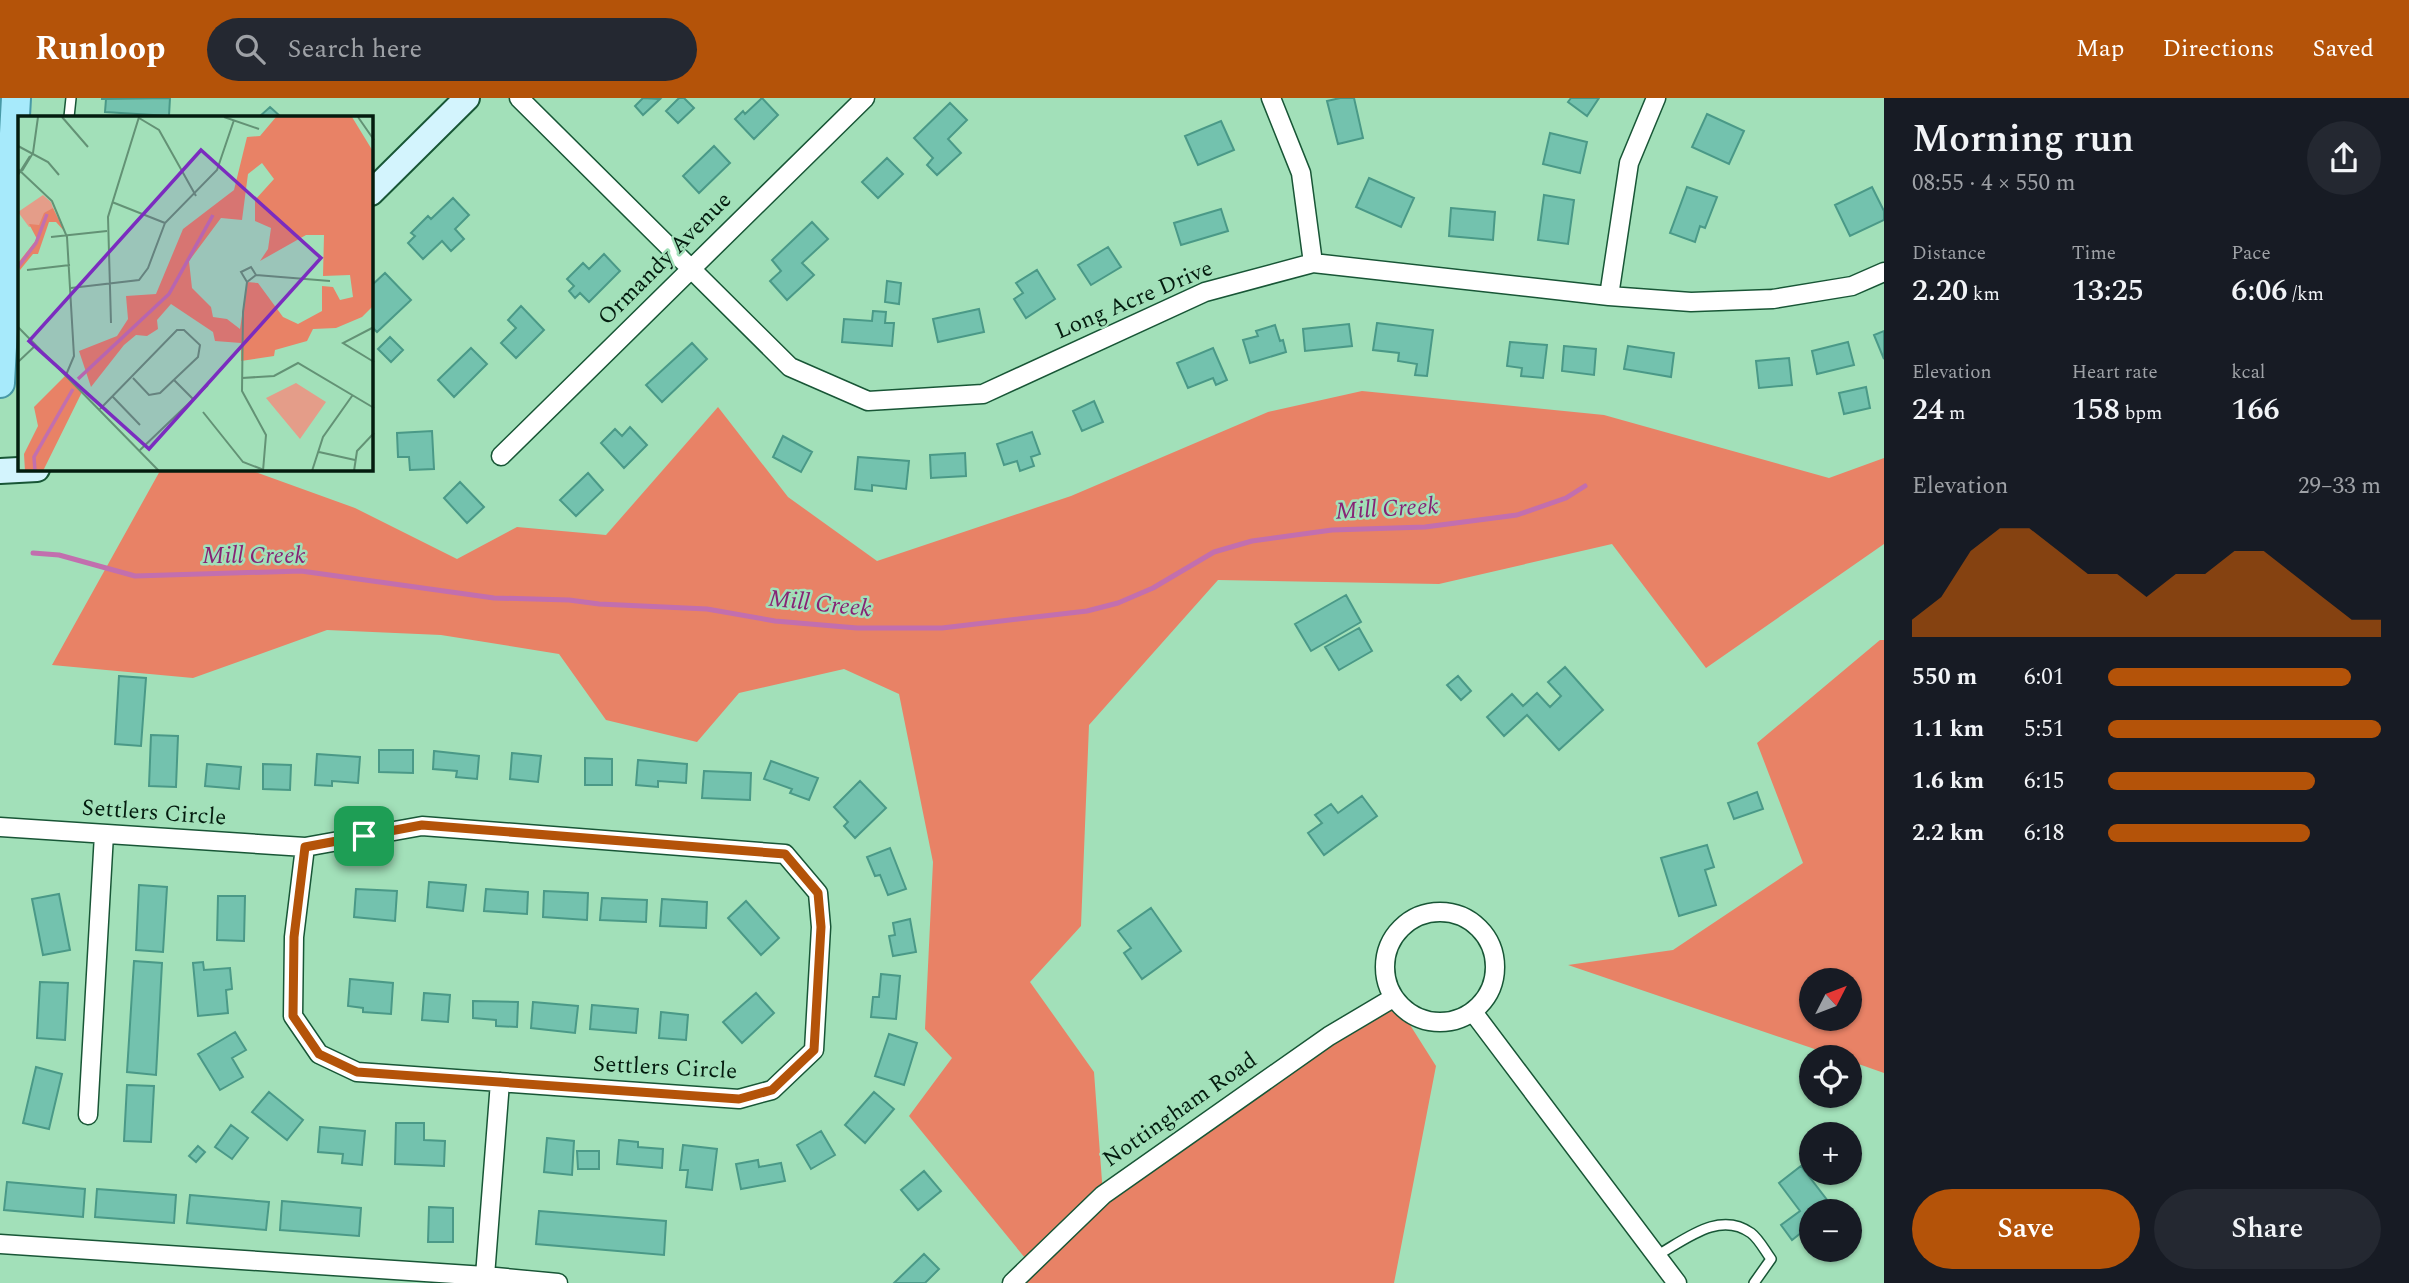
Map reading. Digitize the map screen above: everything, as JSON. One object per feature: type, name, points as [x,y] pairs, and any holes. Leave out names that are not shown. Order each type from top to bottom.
[{"type":"main road","points":[[0,383],[14,234],[10,160],[16,98]]},
{"type":"street","points":[[373,191],[467,98]]},
{"type":"street","name":"Long Acre Drive","points":[[519,98],[790,367],[867,401],[983,394],[1205,292],[1312,263],[1609,296],[1691,302],[1773,299],[1852,286],[1884,272]]},
{"type":"street","name":"Ormandy Avenue","points":[[501,456],[864,98]]},
{"type":"street","points":[[1271,98],[1301,173],[1312,263]]},
{"type":"street","points":[[1609,296],[1629,163],[1656,98]]},
{"type":"street","points":[[0,471],[18,470]]},
{"type":"street","name":"Settlers Circle","points":[[0,827],[305,847],[422,825],[785,854],[818,893],[821,927],[814,1050],[772,1090],[739,1099],[357,1072],[319,1054],[293,1016],[294,937],[305,847]]},
{"type":"street","points":[[88,1115],[103,834]]},
{"type":"street","points":[[1446,910],[1472,920],[1492,944],[1496,972],[1491,992],[1473,1012],[1448,1023],[1411,1015],[1392,998],[1383,966],[1392,935],[1414,916],[1446,910]]},
{"type":"street","name":"Nottingham Road","points":[[1012,1283],[1103,1195],[1329,1036],[1392,998]]},
{"type":"street","points":[[1473,1012],[1677,1283]]},
{"type":"street","points":[[485,1276],[500,1082]]},
{"type":"street","points":[[0,1244],[558,1283]]},
{"type":"lane","points":[[69,116],[71,98]]},
{"type":"lane","points":[[1656,1256],[1712,1225],[1733,1224],[1753,1235],[1772,1259],[1754,1283]]},
{"type":"shaded area","points":[[1362,391],[1604,415],[1829,478],[1884,458],[1884,544],[1706,668],[1612,544],[1439,584],[1218,580],[1089,725],[1081,926],[1030,982],[1094,1072],[1103,1195],[1393,998],[1436,1066],[1394,1283],[1012,1283],[1030,1264],[909,1116],[952,1058],[925,1029],[933,862],[899,694],[844,669],[739,693],[697,742],[606,720],[559,654],[441,635],[327,630],[193,678],[52,665],[160,471],[253,471],[355,508],[457,559],[517,527],[606,535],[718,407],[788,497],[877,561],[1071,496],[1268,412]]},
{"type":"shaded area","points":[[1880,640],[1884,640],[1884,1073],[1862,1065],[1862,1045],[1803,1045],[1568,965],[1673,950],[1803,863],[1757,743]]},
{"type":"building","points":[[170,98],[169,116],[105,112],[106,99],[101,99]]},
{"type":"building","points":[[643,98],[660,99],[643,115],[635,106]]},
{"type":"building","points":[[679,98],[684,98],[694,108],[678,123],[666,111]]},
{"type":"building","points":[[762,98],[778,115],[754,139],[735,119],[743,111],[745,114]]},
{"type":"building","points":[[1354,98],[1363,138],[1338,144],[1327,101]]},
{"type":"building","points":[[1571,98],[1599,98],[1587,116],[1568,102]]},
{"type":"building","points":[[950,103],[967,120],[948,139],[961,153],[937,175],[927,165],[933,158],[914,138]]},
{"type":"building","points":[[270,107],[280,116],[260,116]]},
{"type":"building","points":[[1707,114],[1744,131],[1729,164],[1692,147]]},
{"type":"building","points":[[1221,121],[1234,150],[1198,165],[1185,136]]},
{"type":"building","points":[[1550,133],[1587,142],[1580,173],[1543,164]]},
{"type":"building","points":[[714,146],[730,163],[699,193],[683,176]]},
{"type":"building","points":[[887,158],[903,174],[878,198],[862,182]]},
{"type":"building","points":[[1369,178],[1414,198],[1401,227],[1356,207]]},
{"type":"building","points":[[1687,187],[1717,197],[1705,228],[1700,226],[1695,242],[1670,233]]},
{"type":"building","points":[[1872,187],[1884,211],[1884,220],[1850,236],[1835,205]]},
{"type":"building","points":[[1544,195],[1574,200],[1568,244],[1538,240]]},
{"type":"building","points":[[453,198],[469,215],[455,229],[464,239],[451,251],[442,241],[423,259],[408,243],[415,236],[411,233],[428,216],[431,219]]},
{"type":"building","points":[[1451,208],[1495,212],[1493,240],[1449,236]]},
{"type":"building","points":[[1221,209],[1228,231],[1181,245],[1174,223]]},
{"type":"building","points":[[812,222],[828,239],[802,263],[814,275],[787,300],[770,281],[781,271],[772,260]]},
{"type":"building","points":[[1108,247],[1121,267],[1091,285],[1078,265]]},
{"type":"building","points":[[604,254],[620,271],[589,302],[580,293],[575,298],[569,291],[574,286],[567,279],[583,263],[589,269]]},
{"type":"building","points":[[1037,270],[1055,299],[1026,318],[1014,299],[1023,293],[1016,283]]},
{"type":"building","points":[[385,273],[411,300],[377,332],[373,328],[373,284]]},
{"type":"building","points":[[887,281],[901,283],[899,304],[885,302]]},
{"type":"building","points":[[521,306],[544,330],[516,358],[501,343],[516,328],[508,320]]},
{"type":"building","points":[[979,309],[984,332],[938,342],[933,319]]},
{"type":"building","points":[[873,311],[886,312],[885,323],[894,323],[892,346],[842,342],[844,319],[872,321]]},
{"type":"building","points":[[1377,323],[1433,330],[1427,376],[1415,375],[1417,364],[1398,361],[1399,353],[1373,350]]},
{"type":"building","points":[[1349,324],[1352,346],[1305,351],[1303,329]]},
{"type":"building","points":[[1275,325],[1286,352],[1250,363],[1243,340],[1258,336],[1256,331]]},
{"type":"building","points":[[1884,331],[1884,359],[1874,335]]},
{"type":"building","points":[[390,337],[403,350],[391,362],[378,349]]},
{"type":"building","points":[[1510,342],[1547,345],[1543,378],[1521,376],[1522,368],[1507,366]]},
{"type":"building","points":[[1848,342],[1854,365],[1817,374],[1812,351]]},
{"type":"building","points":[[692,343],[707,359],[662,402],[646,385]]},
{"type":"building","points":[[1564,346],[1596,349],[1594,375],[1562,371]]},
{"type":"building","points":[[1628,346],[1674,353],[1671,377],[1624,369]]},
{"type":"building","points":[[471,348],[487,364],[454,397],[438,380]]},
{"type":"building","points":[[1213,348],[1227,380],[1216,385],[1213,378],[1188,388],[1177,363]]},
{"type":"building","points":[[1789,358],[1792,385],[1759,388],[1756,361]]},
{"type":"building","points":[[1866,387],[1870,408],[1844,414],[1839,393]]},
{"type":"building","points":[[1094,401],[1103,422],[1082,431],[1073,411]]},
{"type":"building","points":[[630,427],[647,445],[624,468],[601,443],[615,429],[622,436]]},
{"type":"building","points":[[432,431],[434,469],[410,470],[409,457],[398,457],[397,433]]},
{"type":"building","points":[[1032,432],[1040,454],[1031,457],[1034,466],[1020,471],[1017,461],[1004,465],[997,444]]},
{"type":"building","points":[[783,436],[812,452],[801,472],[773,457]]},
{"type":"building","points":[[965,453],[966,476],[931,478],[930,455]]},
{"type":"building","points":[[858,457],[909,461],[906,489],[872,485],[872,491],[855,489]]},
{"type":"building","points":[[588,473],[603,490],[576,516],[560,500]]},
{"type":"building","points":[[460,482],[484,507],[467,523],[444,498]]},
{"type":"building","points":[[1346,595],[1361,622],[1311,651],[1295,624]]},
{"type":"building","points":[[1359,628],[1372,651],[1339,670],[1325,647]]},
{"type":"building","points":[[1565,667],[1603,710],[1559,750],[1527,715],[1504,736],[1487,717],[1512,694],[1523,706],[1537,693],[1550,707],[1561,696],[1548,682]]},
{"type":"building","points":[[119,676],[146,678],[141,746],[115,744]]},
{"type":"building","points":[[1458,676],[1471,691],[1461,700],[1447,685]]},
{"type":"building","points":[[151,735],[178,736],[176,787],[149,786]]},
{"type":"building","points":[[379,750],[413,750],[413,773],[379,772]]},
{"type":"building","points":[[434,751],[479,756],[477,779],[456,777],[457,771],[433,769]]},
{"type":"building","points":[[512,753],[541,756],[538,782],[510,779]]},
{"type":"building","points":[[317,754],[360,757],[358,783],[332,781],[332,786],[315,785]]},
{"type":"building","points":[[585,758],[612,759],[612,785],[585,785]]},
{"type":"building","points":[[638,760],[687,764],[686,783],[658,781],[658,787],[636,785]]},
{"type":"building","points":[[771,761],[818,778],[809,800],[790,793],[792,789],[764,779]]},
{"type":"building","points":[[207,764],[241,767],[239,789],[205,786]]},
{"type":"building","points":[[263,764],[291,765],[290,790],[263,789]]},
{"type":"building","points":[[704,771],[751,773],[750,800],[702,798]]},
{"type":"building","points":[[860,781],[886,808],[855,838],[844,826],[848,822],[834,807]]},
{"type":"building","points":[[1757,792],[1763,809],[1734,819],[1728,803]]},
{"type":"building","points":[[1362,796],[1377,816],[1324,855],[1308,833],[1322,823],[1315,815],[1331,804],[1338,813]]},
{"type":"building","points":[[1707,845],[1714,867],[1705,870],[1716,905],[1679,916],[1661,858]]},
{"type":"building","points":[[890,848],[906,889],[888,895],[880,875],[875,876],[867,857]]},
{"type":"building","points":[[429,882],[466,885],[463,911],[427,907]]},
{"type":"building","points":[[139,885],[167,887],[163,952],[136,950]]},
{"type":"building","points":[[356,889],[397,891],[395,921],[354,917]]},
{"type":"building","points":[[486,889],[528,892],[527,914],[484,911]]},
{"type":"building","points":[[544,891],[588,893],[587,920],[543,917]]},
{"type":"building","points":[[59,894],[70,950],[43,955],[32,899]]},
{"type":"building","points":[[218,896],[245,896],[244,941],[217,940]]},
{"type":"building","points":[[602,898],[647,900],[646,922],[600,920]]},
{"type":"building","points":[[662,899],[707,902],[706,928],[660,926]]},
{"type":"building","points":[[746,901],[779,938],[761,955],[728,918]]},
{"type":"building","points":[[1151,908],[1181,951],[1142,979],[1124,953],[1131,948],[1118,931]]},
{"type":"building","points":[[910,919],[916,952],[893,956],[889,936],[895,935],[893,923]]},
{"type":"building","points":[[134,961],[162,963],[156,1075],[127,1072]]},
{"type":"building","points":[[203,962],[204,970],[230,968],[232,989],[226,990],[228,1013],[198,1016],[193,963]]},
{"type":"building","points":[[881,974],[900,976],[896,1019],[871,1017],[873,997],[879,997]]},
{"type":"building","points":[[350,979],[393,983],[391,1014],[363,1012],[363,1008],[348,1006]]},
{"type":"building","points":[[40,982],[68,983],[65,1040],[37,1038]]},
{"type":"building","points":[[424,993],[450,995],[448,1022],[422,1020]]},
{"type":"building","points":[[756,993],[774,1013],[742,1043],[723,1022]]},
{"type":"building","points":[[473,1001],[518,1002],[517,1027],[496,1026],[496,1020],[473,1018]]},
{"type":"building","points":[[533,1002],[578,1006],[575,1033],[531,1028]]},
{"type":"building","points":[[592,1005],[638,1009],[636,1033],[590,1029]]},
{"type":"building","points":[[661,1012],[688,1015],[686,1040],[659,1038]]},
{"type":"building","points":[[235,1032],[246,1050],[232,1058],[243,1077],[220,1090],[198,1054]]},
{"type":"building","points":[[889,1034],[917,1043],[904,1085],[875,1076]]},
{"type":"building","points":[[36,1067],[62,1074],[49,1129],[23,1123]]},
{"type":"building","points":[[127,1085],[154,1086],[151,1142],[124,1141]]},
{"type":"building","points":[[269,1092],[303,1120],[287,1140],[252,1112]]},
{"type":"building","points":[[874,1092],[894,1109],[865,1143],[845,1125]]},
{"type":"building","points":[[396,1123],[424,1123],[424,1140],[445,1141],[444,1166],[395,1164]]},
{"type":"building","points":[[231,1125],[248,1138],[232,1159],[215,1147]]},
{"type":"building","points":[[320,1127],[365,1131],[362,1165],[342,1163],[343,1154],[318,1152]]},
{"type":"building","points":[[821,1131],[835,1155],[811,1169],[797,1145]]},
{"type":"building","points":[[547,1138],[574,1141],[572,1175],[544,1172]]},
{"type":"building","points":[[619,1140],[638,1142],[638,1147],[663,1149],[662,1168],[617,1164]]},
{"type":"building","points":[[683,1145],[717,1149],[712,1190],[686,1187],[688,1170],[680,1170]]},
{"type":"building","points":[[198,1146],[205,1152],[196,1162],[189,1156]]},
{"type":"building","points":[[577,1151],[599,1151],[599,1169],[578,1169]]},
{"type":"building","points":[[758,1160],[759,1167],[781,1163],[785,1181],[741,1189],[736,1164]]},
{"type":"building","points":[[1799,1168],[1799,1185],[1816,1185],[1826,1199],[1799,1199],[1799,1210],[1779,1183]]},
{"type":"building","points":[[924,1171],[941,1191],[918,1210],[901,1190]]},
{"type":"building","points":[[7,1182],[85,1189],[83,1217],[4,1210]]},
{"type":"building","points":[[97,1189],[176,1195],[174,1223],[95,1217]]},
{"type":"building","points":[[190,1195],[269,1202],[266,1230],[187,1223]]},
{"type":"building","points":[[282,1201],[361,1208],[359,1236],[280,1230]]},
{"type":"building","points":[[429,1207],[453,1208],[453,1242],[428,1242]]},
{"type":"building","points":[[539,1211],[666,1221],[664,1255],[536,1244]]},
{"type":"building","points":[[1799,1212],[1799,1234],[1792,1240],[1781,1225]]},
{"type":"building","points":[[924,1254],[939,1269],[925,1283],[894,1283]]},
{"type":"waterway","name":"Mill Creek","points":[[33,553],[59,555],[135,576],[301,571],[494,598],[707,609],[775,621],[857,628],[942,628],[1087,611],[1118,603],[1153,588],[1214,552],[1252,541],[1332,530],[1425,527],[1517,515],[1566,498],[1585,486]]},
{"type":"route","points":[[422,825],[785,854],[818,893],[821,927],[814,1050],[772,1090],[739,1099],[357,1072],[319,1054],[293,1016],[294,937],[305,847],[364,836],[422,825]]}]
